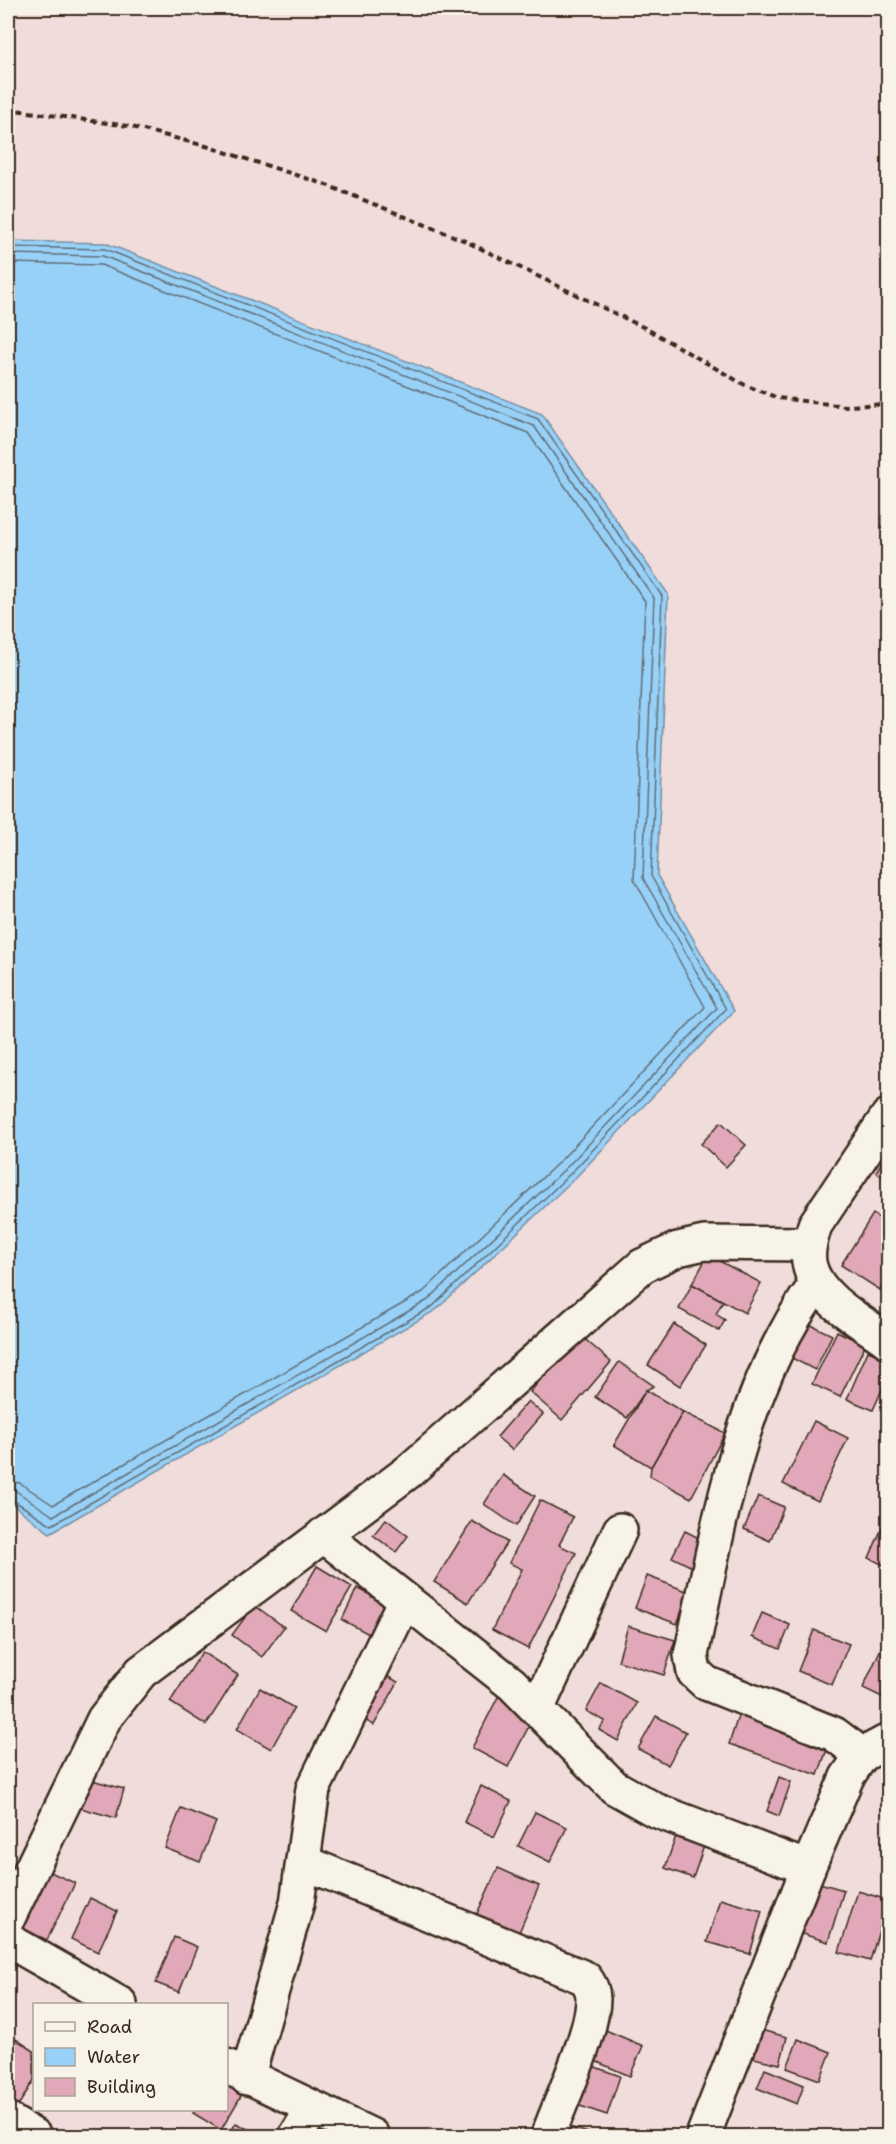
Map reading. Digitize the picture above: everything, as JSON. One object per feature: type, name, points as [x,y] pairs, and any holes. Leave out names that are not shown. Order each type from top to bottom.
[{"type":"street","points":[[888,1116],[816,1225],[809,1244],[810,1266],[818,1283],[830,1298],[888,1341]]},
{"type":"street","points":[[8,1918],[104,1719],[141,1672],[408,1472],[642,1266],[678,1249],[704,1243],[809,1244]]},
{"type":"street","points":[[703,2136],[808,1868],[847,1777],[875,1748],[706,1683],[694,1672],[691,1655],[737,1452],[786,1328],[818,1283]]},
{"type":"street","points":[[538,1707],[620,1530]]},
{"type":"street","points":[[324,1535],[538,1707],[614,1787],[639,1803],[808,1868]]},
{"type":"street","points":[[372,2136],[237,2072],[297,1903],[313,1789],[405,1600]]},
{"type":"street","points":[[303,1862],[585,1978],[592,1986],[594,1999],[591,2022],[548,2136]]},
{"type":"street","points":[[8,1940],[118,2003]]},
{"type":"street","points":[[296,2136],[313,2108]]},
{"type":"street","points":[[8,2120],[34,2136]]},
{"type":"path","points":[[8,109],[128,126],[206,146],[324,184],[463,240],[645,328],[745,385],[778,398],[845,406],[888,404]]},
{"type":"water","points":[[8,241],[105,243],[542,414],[668,594],[657,875],[734,1011],[577,1176],[436,1310],[50,1533],[8,1501]]},
{"type":"building","points":[[721,1122],[746,1145],[726,1167],[701,1144]]},
{"type":"building","points":[[888,1151],[888,1181],[876,1172]]},
{"type":"building","points":[[873,1214],[888,1224],[888,1275],[880,1290],[841,1265]]},
{"type":"building","points":[[708,1255],[761,1283],[745,1313],[692,1284]]},
{"type":"building","points":[[888,1275],[888,1296],[880,1290]]},
{"type":"building","points":[[692,1284],[723,1301],[716,1314],[725,1320],[719,1331],[679,1309]]},
{"type":"building","points":[[801,1320],[832,1335],[815,1370],[784,1354]]},
{"type":"building","points":[[674,1324],[706,1345],[680,1386],[648,1365]]},
{"type":"building","points":[[837,1331],[865,1345],[840,1397],[812,1384]]},
{"type":"building","points":[[579,1334],[611,1362],[562,1420],[530,1392]]},
{"type":"building","points":[[868,1351],[888,1359],[888,1376],[873,1410],[847,1399]]},
{"type":"building","points":[[619,1362],[654,1386],[646,1390],[627,1418],[595,1397]]},
{"type":"building","points":[[646,1390],[683,1412],[651,1467],[614,1445]]},
{"type":"building","points":[[528,1401],[543,1414],[512,1450],[497,1437]]},
{"type":"building","points":[[683,1412],[725,1433],[691,1498],[650,1476],[651,1467]]},
{"type":"building","points":[[814,1421],[848,1438],[818,1501],[783,1484]]},
{"type":"building","points":[[503,1475],[535,1496],[516,1526],[484,1504]]},
{"type":"building","points":[[758,1496],[784,1507],[770,1541],[744,1529]]},
{"type":"building","points":[[540,1500],[573,1517],[559,1545],[576,1553],[528,1649],[492,1630],[522,1569],[509,1563]]},
{"type":"building","points":[[888,1514],[888,1567],[869,1558]]},
{"type":"building","points":[[386,1519],[408,1536],[396,1552],[373,1535]]},
{"type":"building","points":[[472,1521],[507,1542],[468,1603],[434,1582]]},
{"type":"building","points":[[685,1531],[705,1541],[692,1567],[672,1557]]},
{"type":"building","points":[[317,1566],[352,1587],[326,1631],[291,1611]]},
{"type":"building","points":[[647,1576],[689,1592],[677,1624],[635,1608]]},
{"type":"building","points":[[357,1588],[387,1603],[371,1635],[342,1620]]},
{"type":"building","points":[[254,1605],[284,1627],[262,1657],[232,1635]]},
{"type":"building","points":[[762,1613],[790,1625],[780,1649],[752,1637]]},
{"type":"building","points":[[628,1626],[675,1640],[664,1675],[618,1661]]},
{"type":"building","points":[[814,1630],[849,1644],[832,1685],[798,1671]]},
{"type":"building","points":[[887,1635],[888,1681],[882,1697],[863,1688]]},
{"type":"building","points":[[202,1652],[238,1675],[206,1725],[170,1702]]},
{"type":"building","points":[[378,1671],[398,1682],[374,1725],[354,1715]]},
{"type":"building","points":[[601,1683],[637,1703],[618,1741],[599,1730],[605,1721],[586,1711]]},
{"type":"building","points":[[260,1688],[294,1708],[271,1749],[237,1729]]},
{"type":"building","points":[[499,1695],[535,1714],[508,1767],[472,1748]]},
{"type":"building","points":[[742,1704],[832,1735],[818,1775],[729,1744]]},
{"type":"building","points":[[656,1716],[686,1732],[668,1765],[638,1749]]},
{"type":"building","points":[[779,1777],[791,1782],[779,1816],[767,1811]]},
{"type":"building","points":[[85,1778],[124,1789],[116,1818],[77,1807]]},
{"type":"building","points":[[481,1786],[511,1801],[494,1837],[464,1822]]},
{"type":"building","points":[[181,1808],[216,1822],[200,1862],[165,1848]]},
{"type":"building","points":[[535,1812],[567,1827],[550,1862],[518,1846]]},
{"type":"building","points":[[676,1836],[704,1846],[693,1878],[665,1868]]},
{"type":"building","points":[[498,1868],[539,1886],[517,1937],[475,1918]]},
{"type":"building","points":[[48,1871],[75,1883],[47,1940],[21,1928]]},
{"type":"building","points":[[809,1880],[844,1890],[828,1942],[793,1931]]},
{"type":"building","points":[[858,1891],[888,1900],[870,1961],[839,1952]]},
{"type":"building","points":[[90,1898],[117,1911],[98,1952],[71,1939]]},
{"type":"building","points":[[720,1899],[762,1911],[750,1954],[707,1942]]},
{"type":"building","points":[[174,1937],[197,1947],[179,1992],[156,1983]]},
{"type":"building","points":[[601,2028],[643,2046],[630,2076],[588,2058]]},
{"type":"building","points":[[761,2030],[787,2037],[780,2064],[754,2058]]},
{"type":"building","points":[[8,2034],[33,2050],[33,2082],[18,2106],[8,2099]]},
{"type":"building","points":[[798,2039],[831,2052],[820,2080],[787,2068]]},
{"type":"building","points":[[587,2064],[620,2076],[607,2115],[574,2104]]},
{"type":"building","points":[[765,2069],[804,2085],[797,2104],[757,2088]]},
{"type":"building","points":[[228,2073],[248,2084],[221,2130],[193,2113],[194,2111],[228,2111]]},
{"type":"building","points":[[236,2123],[261,2136],[228,2136]]},
{"type":"building","points":[[560,2124],[595,2135],[595,2136],[556,2136]]}]
